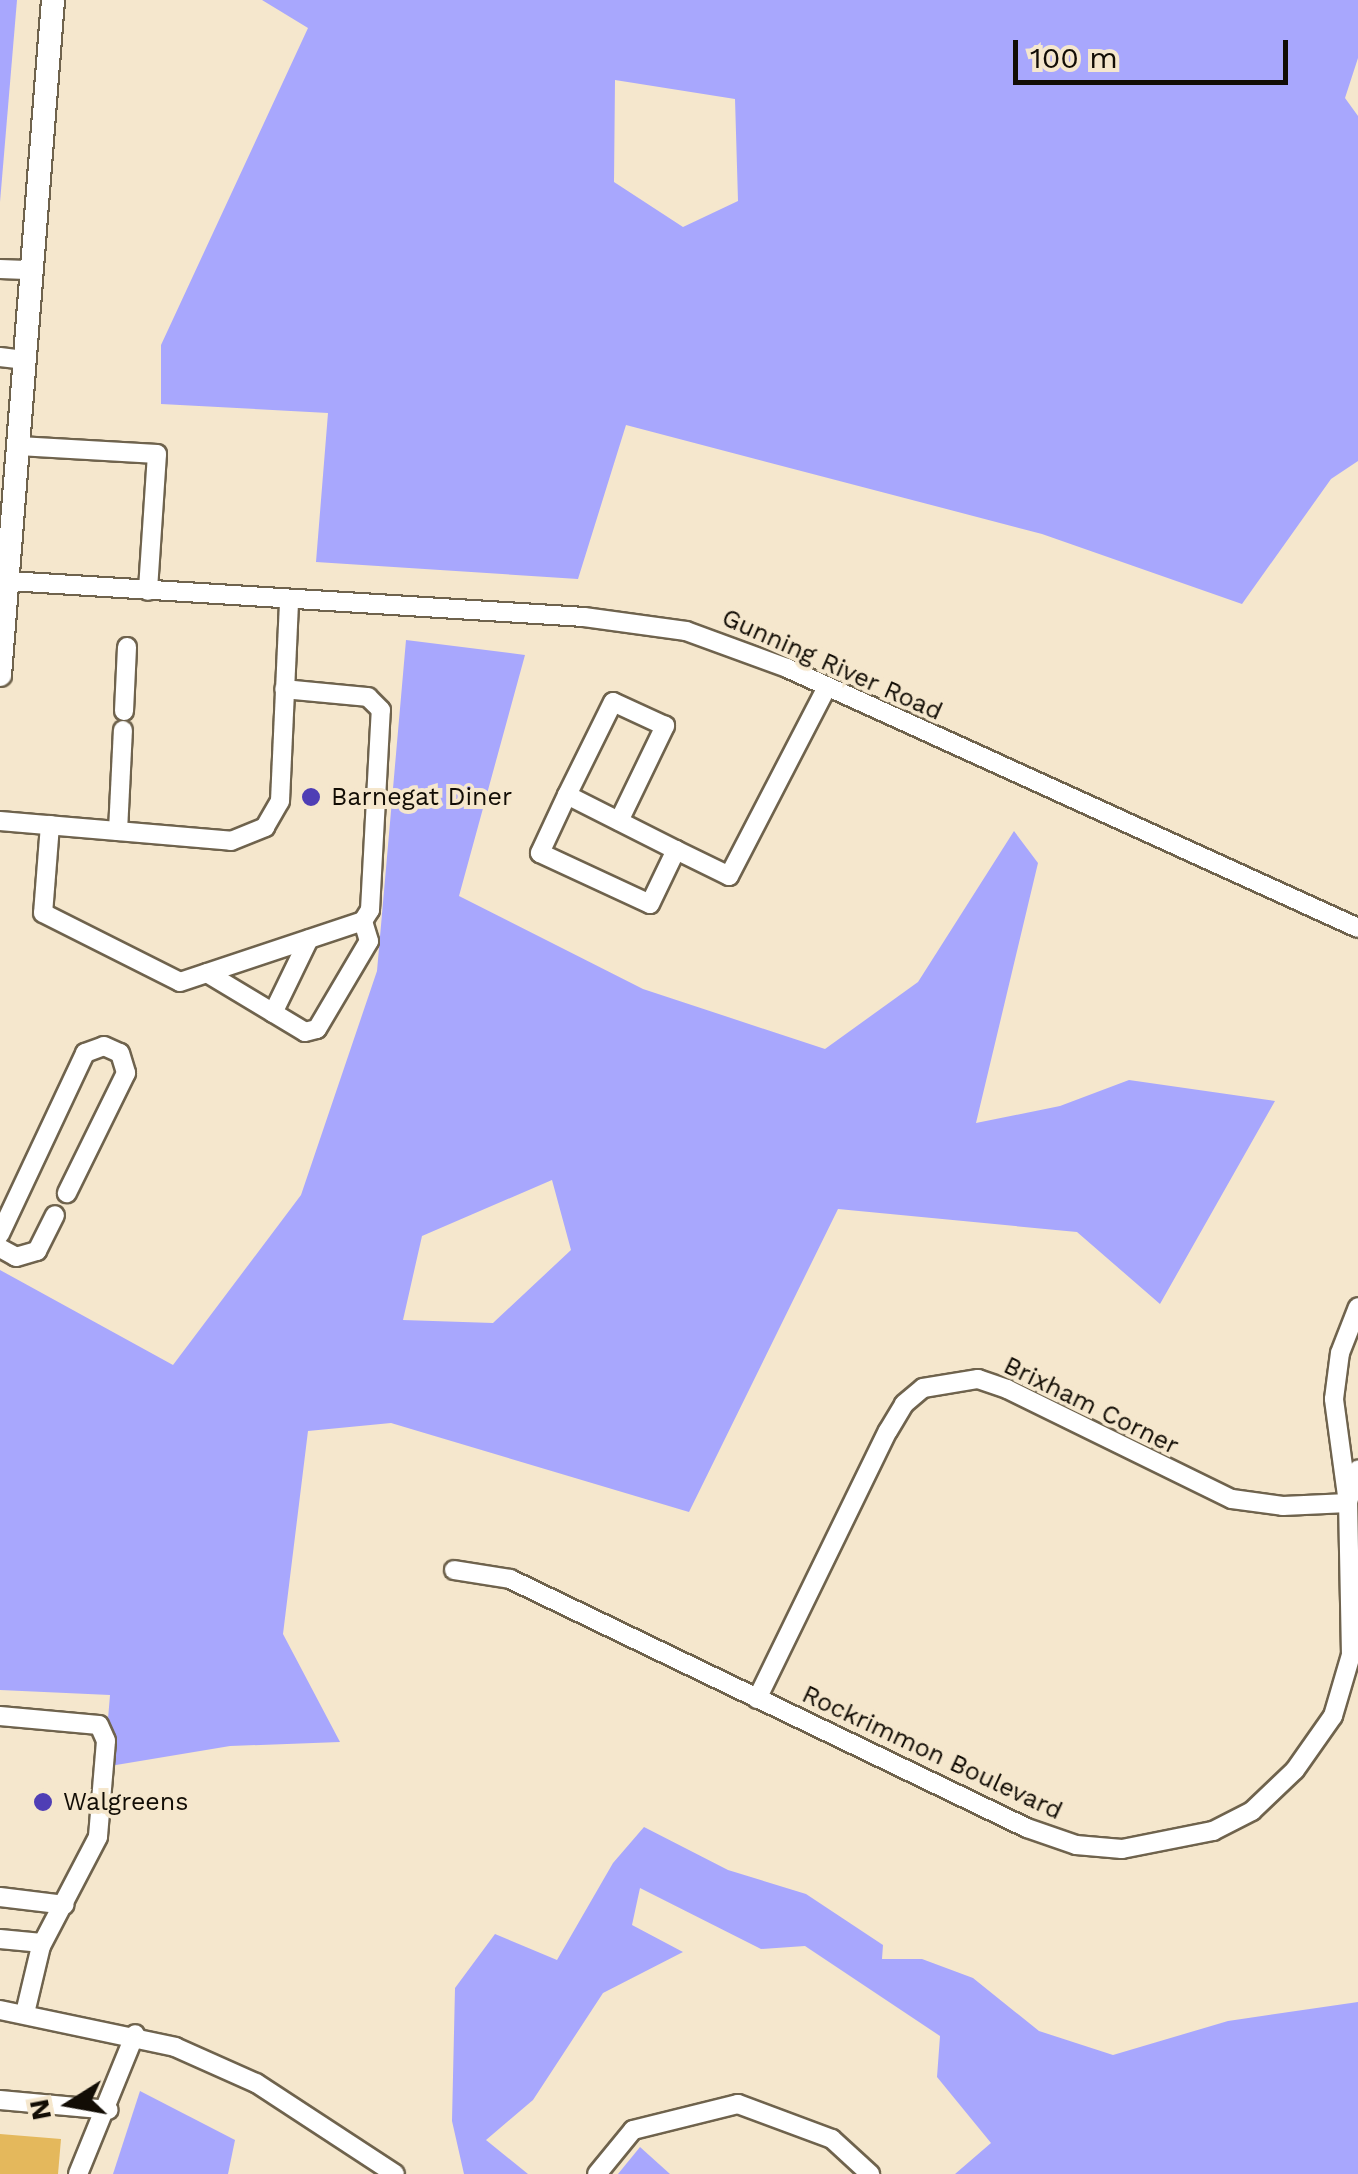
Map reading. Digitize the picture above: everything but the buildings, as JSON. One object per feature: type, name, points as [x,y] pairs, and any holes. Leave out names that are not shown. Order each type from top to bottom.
[{"type":"main road","points":[[0,675],[53,0]]},
{"type":"street","points":[[0,270],[33,270]]},
{"type":"street","points":[[0,357],[26,360]]},
{"type":"street","points":[[20,446],[157,454],[148,592]]},
{"type":"street","name":"Gunning River Road","points":[[9,581],[646,623],[714,638],[1358,928]]},
{"type":"street","points":[[0,821],[232,841],[265,827],[280,801],[289,599]]},
{"type":"street","points":[[118,831],[127,647]]},
{"type":"street","points":[[567,794],[729,876],[827,687]]},
{"type":"street","points":[[50,826],[43,912],[180,982],[363,920],[370,910],[381,710],[368,697],[284,689]]},
{"type":"street","points":[[619,821],[664,726],[613,702],[540,852],[650,904],[676,850]]},
{"type":"street","points":[[207,973],[306,1032],[317,1029],[369,941],[363,920]]},
{"type":"street","points":[[273,1012],[308,939]]},
{"type":"street","points":[[0,1234],[85,1053],[104,1046],[120,1053],[126,1073],[67,1192]]},
{"type":"street","points":[[0,1248],[16,1257],[36,1251],[55,1215]]},
{"type":"street","name":"Rockrimmon Boulevard","points":[[454,1570],[510,1578],[1026,1828],[1076,1845],[1122,1849],[1213,1830],[1252,1811],[1280,1784],[1332,1716],[1351,1656],[1348,1503],[1334,1399],[1358,1307]]},
{"type":"street","name":"Brixham Corner","points":[[757,1699],[888,1432],[904,1404],[923,1388],[978,1380],[1007,1389],[1232,1499],[1283,1506],[1348,1503]]},
{"type":"street","name":"Rockrimmon Boulevard","points":[[1348,1503],[1358,1469]]},
{"type":"street","points":[[0,1716],[99,1726],[106,1742],[98,1837],[42,1943],[25,2013]]},
{"type":"street","points":[[0,1898],[65,1905]]},
{"type":"street","points":[[0,1939],[42,1943]]},
{"type":"street","points":[[0,2010],[136,2034],[256,2083],[395,2174]]},
{"type":"street","points":[[78,2174],[109,2110],[136,2034]]},
{"type":"street","points":[[0,2100],[109,2110]]},
{"type":"street","points":[[598,2174],[633,2130],[738,2104],[832,2139],[870,2174]]},
{"type":"shaded area","points":[[0,0],[17,0],[0,202]]},
{"type":"shaded area","points":[[262,0],[1358,0],[1358,58],[1345,98],[1358,116],[1358,461],[1331,479],[1242,604],[1042,534],[626,425],[578,579],[316,562],[328,413],[161,404],[161,345],[308,28]],"holes":[[[615,80],[735,99],[738,201],[683,227],[614,182]]]},
{"type":"shaded area","points":[[406,640],[525,655],[459,896],[643,989],[825,1049],[918,982],[1014,831],[1038,863],[976,1123],[1060,1106],[1129,1080],[1275,1101],[1160,1304],[1077,1232],[838,1209],[689,1512],[391,1423],[308,1431],[283,1634],[340,1742],[230,1746],[104,1767],[110,1695],[0,1690],[0,1270],[173,1365],[301,1195],[377,971]],"holes":[[[552,1180],[571,1250],[493,1323],[403,1320],[422,1236]]]},
{"type":"shaded area","points":[[644,1827],[728,1870],[806,1894],[883,1945],[882,1959],[922,1959],[973,1978],[1039,2031],[1113,2055],[1228,2021],[1358,2002],[1358,2174],[955,2174],[991,2143],[937,2077],[940,2036],[805,1946],[761,1949],[640,1888],[632,1925],[683,1952],[603,1993],[533,2100],[486,2140],[528,2174],[464,2174],[452,2121],[455,1988],[495,1934],[557,1960],[613,1863]]},
{"type":"shaded area","points":[[140,2091],[235,2140],[228,2174],[113,2174]]},
{"type":"shaded area","points":[[640,2147],[670,2174],[618,2174]]},
{"type":"place","name":"Barnegat Diner","points":[[311,797]]},
{"type":"place","name":"Walgreens","points":[[43,1802]]}]
